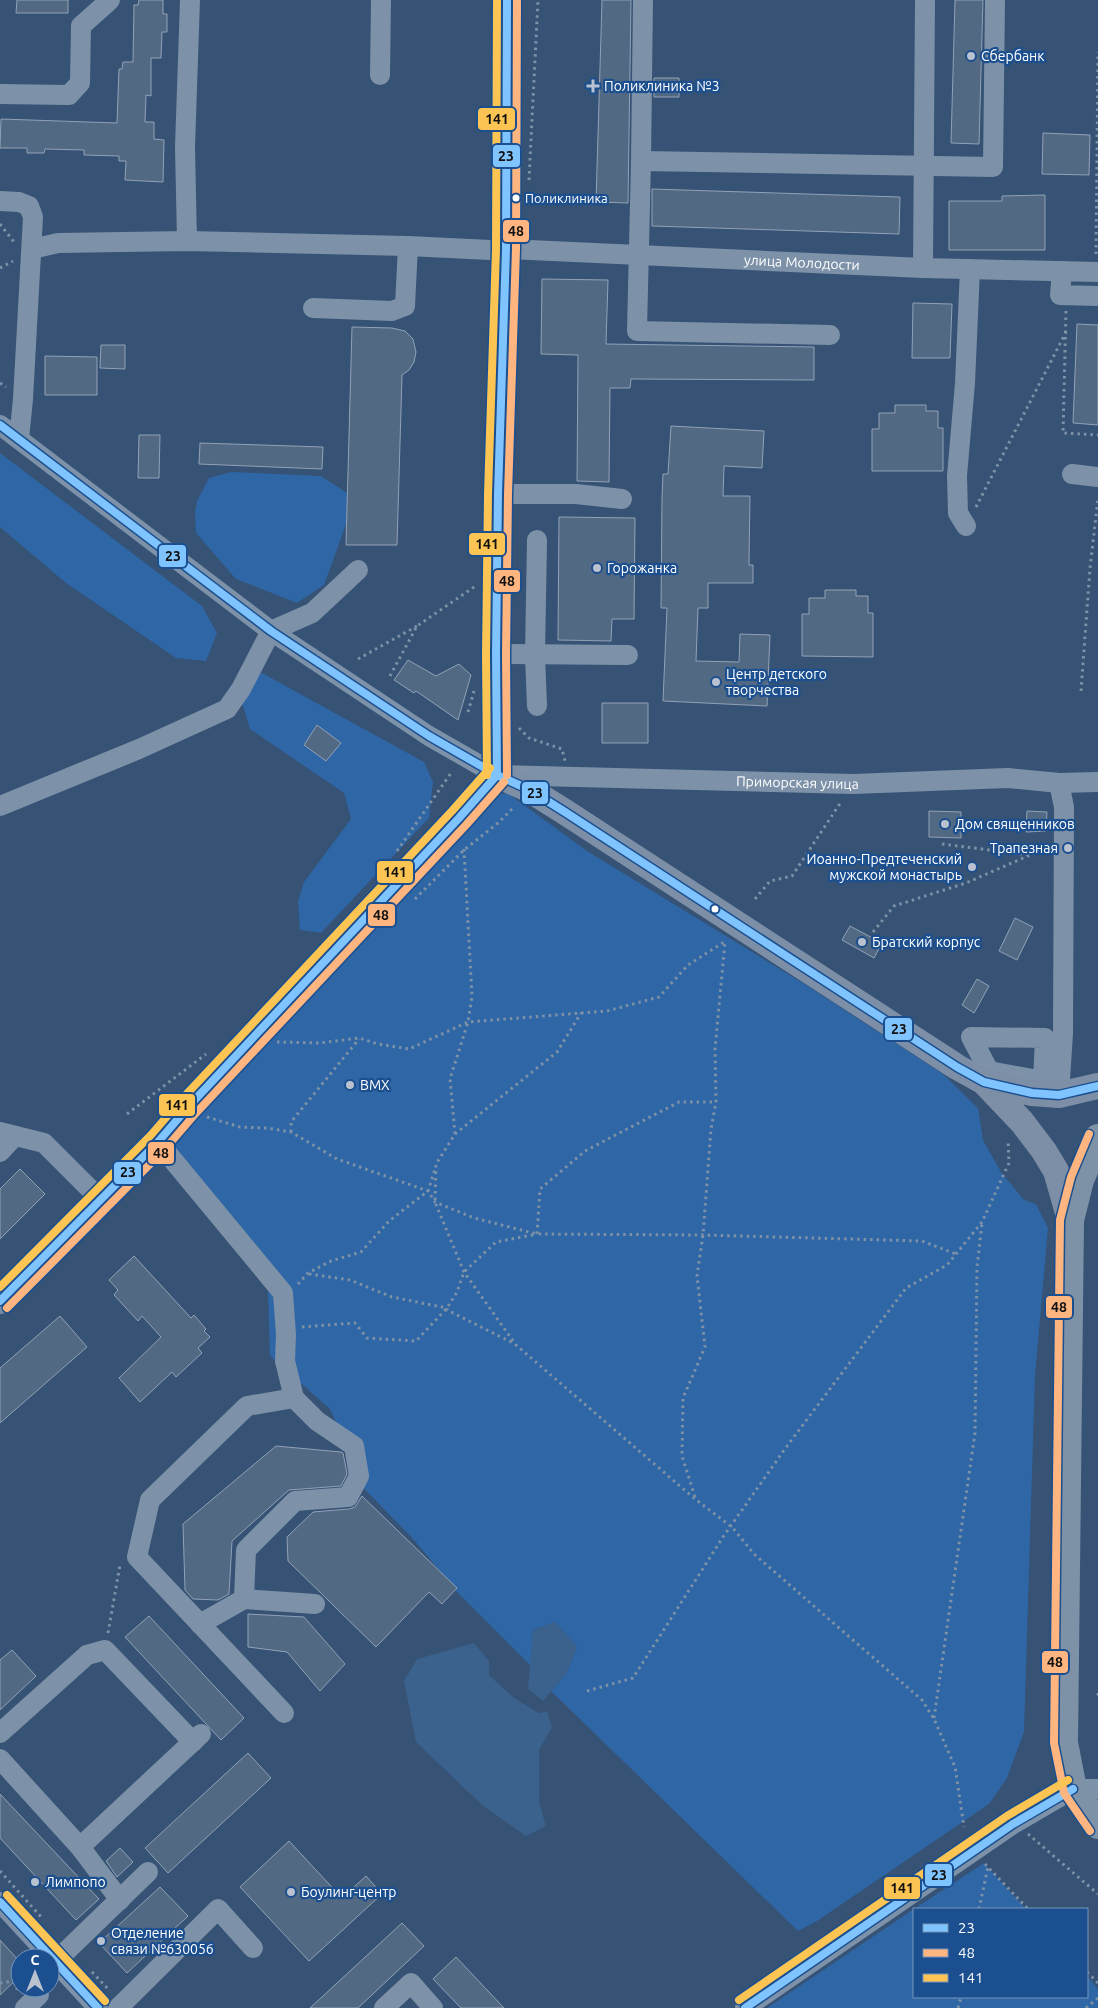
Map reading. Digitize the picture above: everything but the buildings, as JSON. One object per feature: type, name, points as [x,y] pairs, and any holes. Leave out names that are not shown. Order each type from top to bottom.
[{"type":"highway","points":[[1098,1138],[1080,1180],[1070,1220],[1064,1743],[1086,1789],[1098,1825]]},
{"type":"main road","points":[[0,1301],[158,1142],[497,775],[498,494],[506,249],[507,0]]},
{"type":"main road","points":[[497,775],[530,790],[565,812],[949,1062],[984,1082],[1032,1136],[1056,1171],[1070,1220]]},
{"type":"main road","points":[[984,1082],[1034,1086],[1059,1095],[1098,1086]]},
{"type":"street","points":[[0,94],[69,95],[80,83],[81,26],[110,0]]},
{"type":"street","points":[[187,241],[185,147],[190,0]]},
{"type":"street","points":[[380,75],[381,0]]},
{"type":"street","points":[[643,0],[640,256],[637,331],[830,335]]},
{"type":"street","points":[[923,268],[924,0]]},
{"type":"street","points":[[641,161],[993,167],[994,0]]},
{"type":"street","points":[[0,201],[19,202],[29,206],[33,217],[19,439]]},
{"type":"street","name":"улица Молодости","points":[[32,249],[58,243],[187,241],[506,249],[923,268],[1062,271],[1097,267]]},
{"type":"street","points":[[313,308],[392,311],[405,306],[408,246]]},
{"type":"street","points":[[966,526],[958,513],[958,476],[965,383],[970,269]]},
{"type":"street","points":[[1062,271],[1060,295],[1098,296]]},
{"type":"street","points":[[0,425],[270,631],[429,736],[497,775]]},
{"type":"street","points":[[1072,474],[1098,477]]},
{"type":"street","points":[[498,494],[576,494],[622,499]]},
{"type":"street","points":[[537,540],[535,655],[537,706]]},
{"type":"street","points":[[0,806],[139,749],[226,709],[241,690],[270,631],[312,613],[358,570]]},
{"type":"street","points":[[496,654],[628,655]]},
{"type":"street","name":"Приморская улица","points":[[497,775],[853,784],[1008,778],[1059,783],[1098,782]]},
{"type":"street","points":[[1059,783],[1064,816],[1063,1033],[1059,1095]]},
{"type":"street","points":[[0,1152],[8,1134],[44,1143],[100,1199]]},
{"type":"street","points":[[158,1142],[283,1293],[286,1336],[285,1362],[294,1398],[317,1420],[354,1446],[359,1476],[348,1497],[295,1501],[246,1550],[244,1599]]},
{"type":"street","points":[[284,1714],[137,1557],[150,1500],[247,1406],[294,1398]]},
{"type":"street","points":[[200,1624],[244,1599],[314,1604]]},
{"type":"street","points":[[0,1733],[87,1655],[105,1650],[197,1738],[80,1847]]},
{"type":"street","points":[[0,1759],[80,1847],[120,1900]]},
{"type":"street","points":[[745,2008],[1013,1824],[1086,1789]]},
{"type":"street","points":[[60,1957],[148,1872]]},
{"type":"street","points":[[0,1902],[44,1948]]},
{"type":"street","points":[[118,2008],[218,1909],[253,1948]]},
{"type":"street","points":[[60,1965],[98,2008]]},
{"type":"street","points":[[384,2008],[412,1983],[433,2008]]},
{"type":"path","points":[[1097,267],[1098,52]]},
{"type":"path","points":[[1067,295],[1063,433],[1098,435]]},
{"type":"path","points":[[966,526],[1066,332]]},
{"type":"path","points":[[1081,691],[1090,568],[1098,499]]},
{"type":"path","points":[[358,659],[417,626],[483,580]]},
{"type":"path","points":[[390,676],[417,626]]},
{"type":"path","points":[[755,899],[770,881],[792,876],[853,784]]},
{"type":"path","points":[[408,906],[464,850],[498,823],[513,807],[521,810]]},
{"type":"path","points":[[454,1134],[450,1079],[468,1022],[472,996],[464,850],[466,842]]},
{"type":"path","points":[[873,932],[894,906],[966,883],[1030,855],[942,844]]},
{"type":"path","points":[[277,1036],[271,1042],[320,1043],[359,1038],[378,1044],[409,1049],[468,1022],[607,1011],[659,997],[688,966],[725,942],[715,1049],[716,1102],[710,1129],[703,1235],[697,1276],[705,1347],[683,1398],[682,1456],[695,1499]]},
{"type":"path","points":[[294,1290],[308,1273],[331,1261],[361,1252],[390,1221],[428,1191],[436,1164],[454,1134],[557,1052],[581,1013]]},
{"type":"path","points":[[291,1132],[291,1122],[359,1038]]},
{"type":"path","points":[[537,1234],[540,1190],[585,1151],[679,1102],[716,1102]]},
{"type":"path","points":[[587,1691],[633,1678],[723,1537],[732,1527],[787,1446],[906,1288],[946,1265],[982,1222],[1009,1164],[1007,1106]]},
{"type":"path","points":[[207,1112],[202,1116],[240,1127],[267,1128],[291,1132],[337,1159],[428,1191],[435,1202],[464,1272],[516,1344],[695,1499],[732,1527],[754,1554],[922,1700],[934,1719],[955,1767],[964,1827]]},
{"type":"path","points":[[435,1202],[436,1164]]},
{"type":"path","points":[[435,1202],[474,1218],[537,1234]]},
{"type":"path","points":[[934,1719],[975,1433],[977,1267],[982,1222]]},
{"type":"path","points":[[294,1326],[355,1323],[366,1338],[416,1341],[447,1308],[458,1292],[464,1272],[496,1242],[537,1234],[703,1235],[922,1241],[956,1254]]},
{"type":"path","points":[[308,1273],[350,1280],[392,1297],[447,1308],[447,1310],[516,1344]]},
{"type":"path","points":[[105,1650],[122,1557]]},
{"type":"path","points":[[1098,1693],[1098,1698]]},
{"type":"path","points":[[1027,1833],[1098,1894]]},
{"type":"path","points":[[975,1851],[1027,1908]]},
{"type":"path","points":[[979,1908],[988,1867]]},
{"type":"path","points":[[1088,1973],[1098,1984]]},
{"type":"path","points":[[1086,2008],[1098,1998]]},
{"type":"shaded area","points":[[0,453],[202,606],[217,633],[206,661],[176,658],[66,583],[0,527]]},
{"type":"shaded area","points":[[231,472],[321,476],[347,493],[348,519],[324,585],[297,603],[236,579],[196,533],[195,512],[197,501],[209,478]]},
{"type":"shaded area","points":[[262,673],[424,762],[433,782],[429,818],[321,933],[300,930],[298,901],[304,882],[351,819],[344,793],[250,729],[241,699],[249,674]]},
{"type":"shaded area","points":[[492,793],[509,794],[587,851],[806,985],[943,1074],[978,1108],[983,1140],[1001,1172],[1024,1200],[1036,1204],[1048,1228],[1035,1376],[1024,1732],[1007,1778],[989,1804],[817,1921],[798,1931],[551,1691],[566,1674],[577,1647],[555,1622],[533,1630],[531,1666],[456,1591],[415,1541],[348,1472],[359,1449],[342,1435],[330,1409],[270,1356],[268,1291],[264,1270],[166,1149]]},
{"type":"shaded area","points":[[555,1622],[577,1647],[566,1674],[543,1701],[528,1689],[533,1630]]},
{"type":"shaded area","points":[[474,1643],[489,1661],[489,1675],[514,1698],[539,1713],[547,1712],[552,1727],[539,1750],[539,1802],[546,1826],[526,1836],[482,1805],[416,1742],[404,1681],[417,1659]]},
{"type":"shaded area","points":[[984,1863],[1025,1908],[916,1908]]},
{"type":"shaded area","points":[[913,1910],[913,1998],[1088,1998],[1088,1977],[1098,1989],[1098,2008],[767,2008]]},
{"type":"transit line","name":"141","points":[[487,775],[488,494],[496,249],[497,0]]},
{"type":"transit line","name":"23","points":[[497,775],[498,494],[506,249],[507,0]]},
{"type":"transit line","name":"48","points":[[507,775],[508,494],[516,249],[517,0]]},
{"type":"transit line","name":"23","points":[[0,425],[271,631],[429,736],[497,775],[530,790],[565,812],[957,1067],[984,1082],[1032,1093],[1059,1095],[1098,1086]]},
{"type":"transit line","name":"141","points":[[0,1287],[151,1135],[182,1099],[490,768]]},
{"type":"transit line","name":"23","points":[[0,1301],[158,1142],[189,1106],[497,775]]},
{"type":"transit line","name":"48","points":[[7,1308],[165,1149],[196,1113],[504,782]]},
{"type":"transit line","name":"48","points":[[1089,1134],[1071,1177],[1060,1220],[1054,1743],[1064,1793],[1090,1831]]},
{"type":"transit line","name":"141","points":[[739,2000],[1007,1816],[1068,1780]]},
{"type":"transit line","name":"23","points":[[745,2008],[1013,1824],[1073,1789]]},
{"type":"transit line","name":"141","points":[[7,1895],[105,2001]]},
{"type":"transit line","name":"23","points":[[0,1902],[98,2008]]},
{"type":"place","name":"Сбербанк","points":[[971,56]]},
{"type":"place","name":"Поликлиника №3","points":[[593,86]]},
{"type":"place","name":"Поликлиника","points":[[516,198]]},
{"type":"place","name":"Горожанка","points":[[597,568]]},
{"type":"place","name":"Центр детского творчества","points":[[716,682]]},
{"type":"place","name":"Дом священников","points":[[945,824]]},
{"type":"place","name":"Трапезная","points":[[1068,848]]},
{"type":"place","name":"Иоанно-Предтеченский мужской монастырь","points":[[972,867]]},
{"type":"place","name":"Братский корпус","points":[[862,942]]},
{"type":"place","name":"BMX","points":[[350,1085]]},
{"type":"place","name":"Лимпопо","points":[[35,1882]]},
{"type":"place","name":"Боулинг-центр","points":[[291,1892]]},
{"type":"place","name":"Отделение связи №630056","points":[[101,1941]]}]
